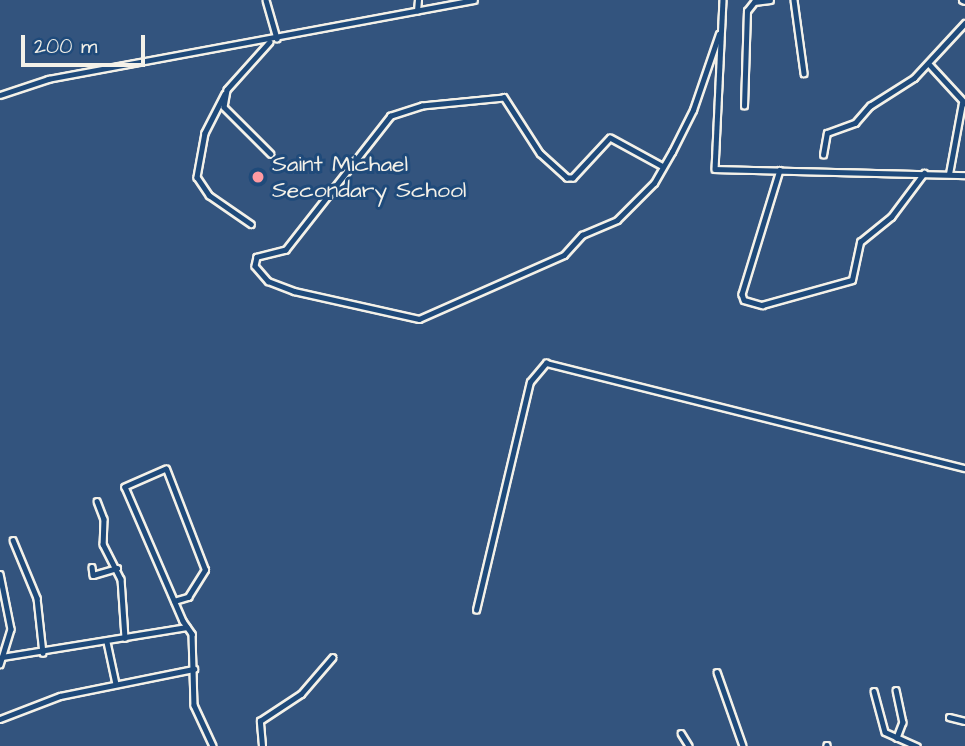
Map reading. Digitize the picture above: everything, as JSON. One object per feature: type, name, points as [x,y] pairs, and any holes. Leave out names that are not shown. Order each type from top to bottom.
[{"type":"street","points":[[267,0],[277,38]]},
{"type":"street","points":[[417,11],[418,0]]},
{"type":"street","points":[[0,95],[48,79],[270,41],[474,0]]},
{"type":"street","points":[[723,0],[712,164],[719,170],[965,175]]},
{"type":"street","points":[[744,106],[747,11],[754,2],[770,0]]},
{"type":"street","points":[[794,0],[804,73]]},
{"type":"street","points":[[823,155],[827,133],[858,121],[870,106],[930,65],[965,23]]},
{"type":"street","points":[[663,167],[610,138],[573,178],[567,178],[540,154],[504,98],[422,106],[391,116],[286,250],[257,257],[255,266],[268,281],[294,291],[409,318],[429,317],[564,255],[582,235],[617,220],[649,191],[663,167],[693,110],[719,34]]},
{"type":"street","points":[[251,224],[209,195],[197,177],[205,132],[225,94],[270,41]]},
{"type":"street","points":[[930,65],[963,103],[949,174]]},
{"type":"street","points":[[225,94],[224,107],[271,154]]},
{"type":"street","points":[[780,170],[742,294],[744,300],[762,305],[852,280],[860,242],[891,217],[924,173]]},
{"type":"street","points":[[476,610],[530,382],[546,363],[965,468]]},
{"type":"street","points":[[174,601],[188,597],[205,570],[166,469],[125,487],[174,601],[187,627],[194,669],[194,705],[213,746]]},
{"type":"street","points":[[97,501],[104,519],[103,544],[117,568],[125,639]]},
{"type":"street","points":[[13,540],[37,598],[43,653]]},
{"type":"street","points":[[92,567],[93,575],[117,568]]},
{"type":"street","points":[[0,574],[11,629],[0,664]]},
{"type":"street","points":[[2,657],[43,653],[187,627]]},
{"type":"street","points":[[107,642],[116,684]]},
{"type":"street","points":[[262,746],[260,721],[302,694],[332,658]]},
{"type":"street","points":[[0,719],[60,696],[194,669]]},
{"type":"street","points":[[717,672],[743,746]]},
{"type":"street","points":[[896,690],[903,722],[897,738]]},
{"type":"street","points":[[874,691],[885,732],[917,746]]},
{"type":"street","points":[[949,717],[965,721]]},
{"type":"street","points":[[681,733],[689,746]]},
{"type":"place","name":"Saint Michael Secondary School","points":[[258,177]]}]
